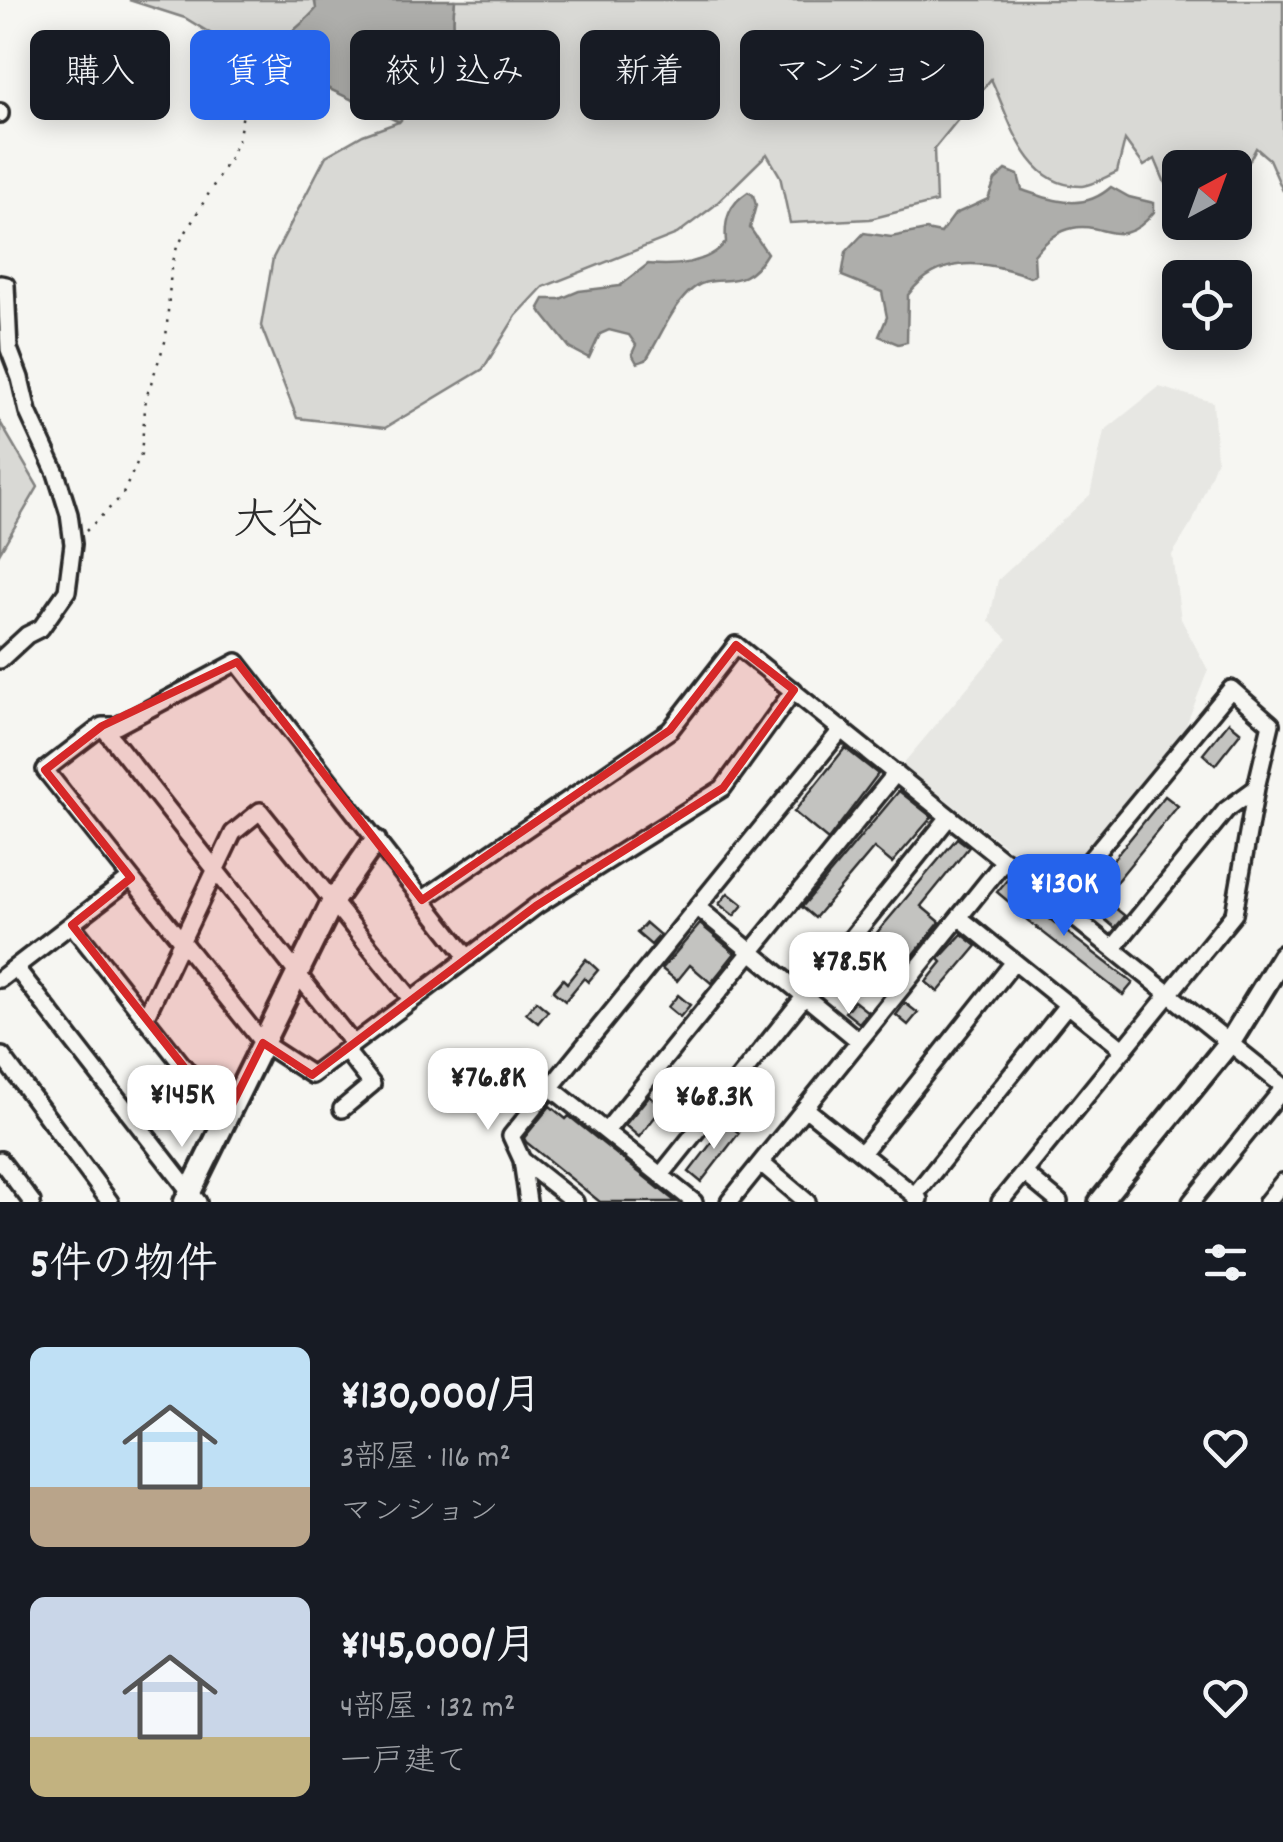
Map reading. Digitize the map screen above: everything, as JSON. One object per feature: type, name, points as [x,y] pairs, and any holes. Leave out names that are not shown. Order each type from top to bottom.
[{"type":"street","points":[[0,284],[6,285],[9,348],[28,412],[56,473],[69,514],[72,544],[67,591],[41,628],[27,635],[0,660]]},
{"type":"street","points":[[422,900],[670,730],[736,645],[1283,1087],[1190,1202]]},
{"type":"street","points":[[468,958],[237,662],[117,726],[102,726],[45,770],[262,1043],[312,1075],[468,958],[536,906],[724,788],[794,690]]},
{"type":"street","points":[[1000,1202],[1234,914],[1256,788],[1272,724],[1231,688],[1056,900]]},
{"type":"street","points":[[102,726],[297,973],[349,1047],[372,1084],[342,1109]]},
{"type":"street","points":[[528,1202],[522,1160],[510,1136],[842,728]]},
{"type":"street","points":[[606,1131],[896,773]]},
{"type":"street","points":[[1112,948],[1226,810],[1256,788]]},
{"type":"street","points":[[145,1018],[233,833],[260,812],[412,1000]]},
{"type":"street","points":[[661,1175],[949,817]]},
{"type":"street","points":[[16,968],[191,1199],[225,1119],[333,900],[375,842]]},
{"type":"street","points":[[729,1202],[1004,860]]},
{"type":"street","points":[[0,980],[131,878]]},
{"type":"street","points":[[697,906],[860,1041]]},
{"type":"street","points":[[960,918],[1124,1050]]},
{"type":"street","points":[[72,925],[225,1119]]},
{"type":"street","points":[[1100,1202],[1230,1042],[1283,956]]},
{"type":"street","points":[[862,1153],[1014,962]]},
{"type":"street","points":[[805,1108],[918,1199],[1068,1004]]},
{"type":"street","points":[[0,1058],[110,1202]]},
{"type":"street","points":[[550,1086],[694,1202]]},
{"type":"street","points":[[0,1160],[26,1200]]},
{"type":"street","points":[[522,1160],[575,1202]]},
{"type":"street","points":[[760,1163],[807,1202]]},
{"type":"street","points":[[1024,1173],[1059,1202]]},
{"type":"street","points":[[1267,1202],[1283,1182]]},
{"type":"path","points":[[72,544],[122,496],[132,477],[141,454],[146,398],[166,340],[170,269],[177,247],[231,156],[242,120]]},
{"type":"highlighted area","points":[[736,645],[794,690],[723,788],[536,906],[312,1075],[263,1043],[225,1119],[72,925],[131,878],[45,770],[102,726],[237,662],[422,900],[670,730]]},
{"type":"shaded area","points":[[129,0],[314,0],[317,9],[294,30],[205,30],[185,18]]},
{"type":"shaded area","points":[[315,0],[455,0],[454,30],[350,30],[350,99],[330,89],[330,30],[294,30],[316,9]]},
{"type":"shaded area","points":[[455,0],[1283,0],[1283,191],[1269,159],[1256,148],[1252,156],[1252,150],[1162,150],[1162,176],[1155,159],[1144,166],[1125,140],[1117,172],[1094,183],[1061,183],[1046,175],[1022,148],[991,79],[984,88],[984,30],[740,30],[740,120],[958,120],[934,149],[936,202],[870,219],[790,223],[780,176],[767,154],[714,206],[677,234],[543,287],[516,316],[483,369],[385,428],[297,418],[261,326],[273,258],[326,156],[401,120],[560,120],[560,30],[454,30]]},
{"type":"shaded area","points":[[1006,170],[1018,175],[1022,190],[1046,198],[1079,202],[1111,187],[1129,197],[1154,203],[1154,212],[1132,231],[1112,233],[1084,227],[1062,232],[1034,255],[1035,275],[1030,277],[981,264],[934,272],[908,295],[907,342],[898,344],[879,336],[887,317],[882,292],[842,276],[846,252],[864,233],[891,237],[926,230],[941,233],[955,214],[988,199],[995,180]]},
{"type":"shaded area","points":[[748,192],[756,205],[750,228],[767,253],[747,275],[698,285],[688,293],[646,360],[637,363],[632,354],[636,345],[629,335],[609,330],[600,334],[589,358],[570,348],[539,308],[544,299],[620,286],[648,264],[679,264],[710,255],[726,242],[729,213]]},
{"type":"shaded area","points":[[1159,387],[1213,402],[1217,460],[1193,521],[1172,555],[1181,619],[1208,670],[1183,733],[1054,884],[902,765],[1008,639],[989,621],[998,580],[1090,495],[1104,431]]},
{"type":"shaded area","points":[[0,422],[38,487],[0,552]]},
{"type":"building","points":[[1229,722],[1241,732],[1215,765],[1203,754]]},
{"type":"building","points":[[845,748],[878,774],[828,840],[794,812]]},
{"type":"building","points":[[899,791],[932,817],[892,863],[874,848],[815,918],[802,907]]},
{"type":"building","points":[[1165,796],[1178,806],[1103,898],[1125,916],[1115,928],[1081,899]]},
{"type":"building","points":[[957,838],[969,847],[921,906],[940,922],[903,968],[885,953],[856,986],[842,974]]},
{"type":"building","points":[[1007,880],[1042,913],[1133,983],[1123,995],[1013,909],[997,892]]},
{"type":"building","points":[[728,893],[743,905],[734,916],[719,904]]},
{"type":"building","points":[[646,923],[660,935],[651,945],[637,933]]},
{"type":"building","points":[[700,924],[735,953],[711,983],[690,965],[677,981],[662,969]]},
{"type":"building","points":[[962,934],[977,946],[938,992],[926,982],[942,962],[939,959]]},
{"type":"building","points":[[586,959],[598,970],[588,982],[584,978],[565,1001],[553,991],[563,979],[567,983]]},
{"type":"building","points":[[678,995],[690,1005],[680,1017],[668,1007]]},
{"type":"building","points":[[536,1001],[548,1011],[538,1023],[526,1013]]},
{"type":"building","points":[[854,1001],[868,1012],[859,1023],[845,1012]]},
{"type":"building","points":[[905,1003],[918,1013],[908,1025],[896,1015]]},
{"type":"building","points":[[649,1096],[663,1107],[639,1137],[625,1125]]},
{"type":"building","points":[[550,1106],[566,1119],[569,1116],[676,1202],[600,1202],[526,1142],[524,1138]]},
{"type":"building","points":[[727,1123],[739,1133],[701,1182],[689,1172]]},
{"type":"district","name":"大谷","points":[[278,517]]}]
